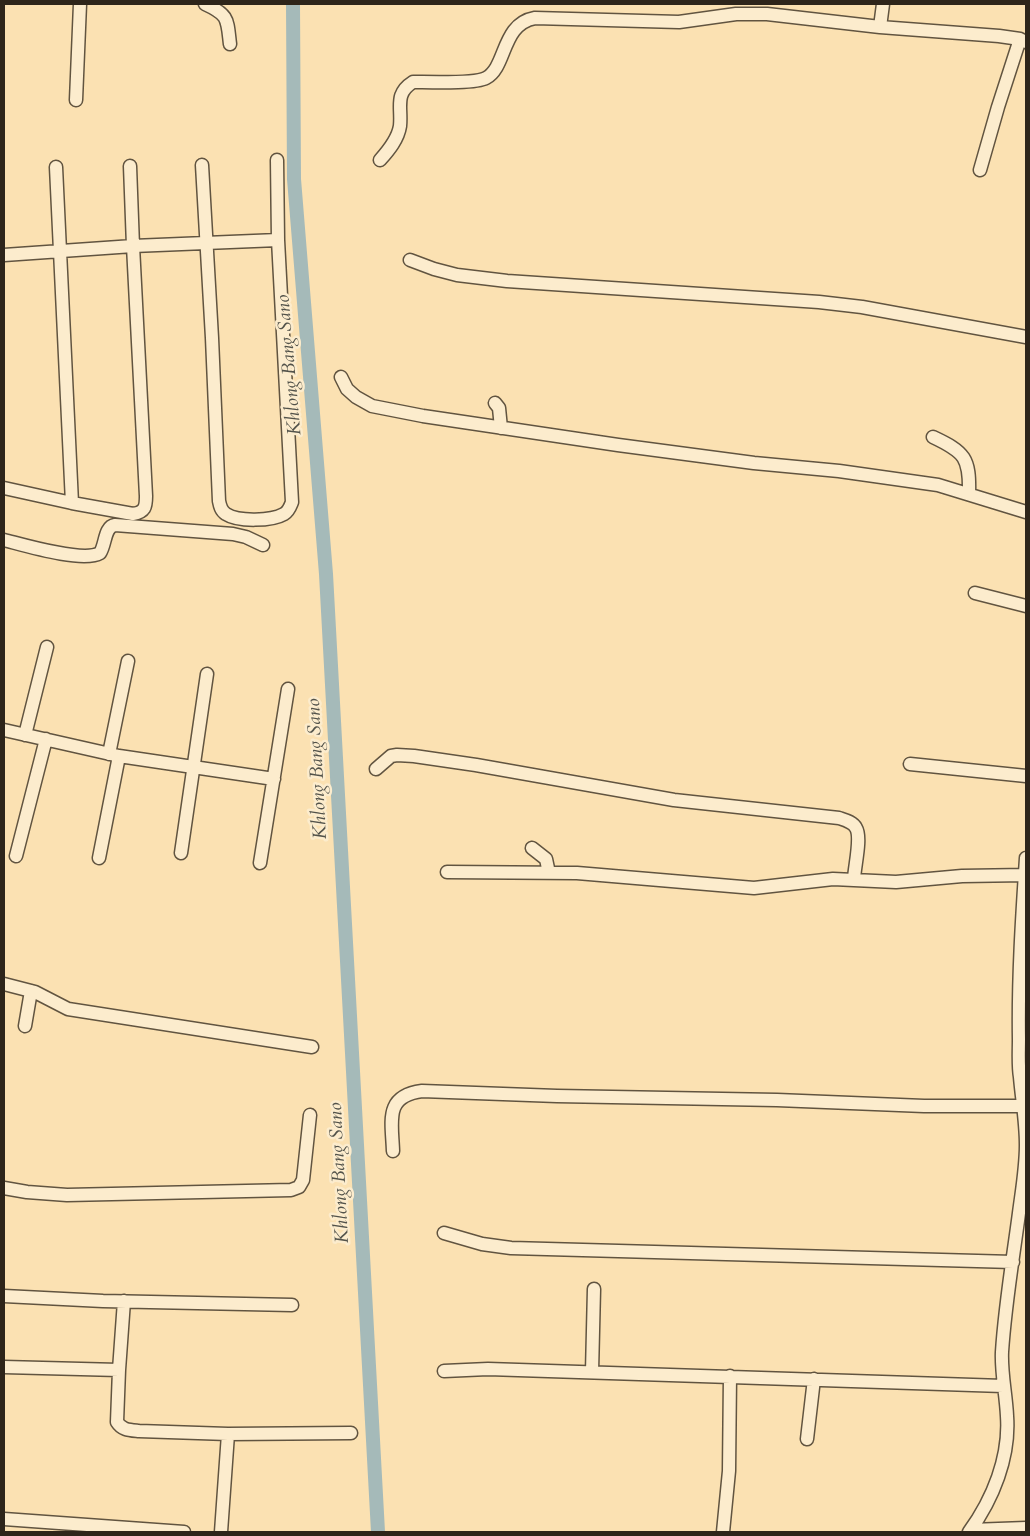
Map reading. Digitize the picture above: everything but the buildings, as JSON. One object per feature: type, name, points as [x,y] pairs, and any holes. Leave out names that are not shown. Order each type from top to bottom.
[{"type":"street","points":[[76,100],[80,4]]},
{"type":"street","points":[[205,4],[222,12],[230,44]]},
{"type":"street","points":[[880,27],[883,4]]},
{"type":"street","points":[[380,160],[395,140],[400,126],[401,93],[406,86],[413,82],[476,81],[486,78],[493,71],[511,35],[518,26],[527,20],[535,18],[679,22],[736,14],[767,14],[880,27],[998,36],[1023,41],[998,107],[980,170]]},
{"type":"street","points":[[202,165],[219,501],[221,510],[228,515],[261,520],[283,515],[290,510],[292,502],[278,240],[277,160]]},
{"type":"street","points":[[4,488],[133,514],[140,513],[146,503],[130,166]]},
{"type":"street","points":[[56,167],[72,503]]},
{"type":"street","points":[[4,254],[278,240]]},
{"type":"street","points":[[410,260],[457,275],[507,281],[819,302],[862,307],[1026,338]]},
{"type":"street","points":[[341,378],[347,389],[356,397],[372,406],[424,416],[635,447],[938,485],[1001,506],[1026,512]]},
{"type":"street","points":[[495,403],[499,408],[501,428]]},
{"type":"street","points":[[933,437],[956,449],[963,456],[969,475],[969,494]]},
{"type":"street","points":[[4,540],[55,552],[91,557],[100,553],[108,529],[116,525],[233,534],[246,537],[263,545]]},
{"type":"street","points":[[975,593],[1026,606]]},
{"type":"street","points":[[25,735],[47,647]]},
{"type":"street","points":[[99,858],[128,661]]},
{"type":"street","points":[[181,853],[207,674]]},
{"type":"street","points":[[260,863],[288,689]]},
{"type":"street","points":[[4,730],[114,755],[274,779]]},
{"type":"street","points":[[16,856],[46,739]]},
{"type":"street","points":[[376,769],[391,756],[414,756],[485,766],[674,800],[839,818],[848,821],[856,828],[859,837],[854,880]]},
{"type":"street","points":[[910,764],[1026,776]]},
{"type":"street","points":[[532,848],[546,859],[549,873]]},
{"type":"street","points":[[970,1531],[987,1505],[1005,1452],[1007,1415],[1002,1354],[1026,1145],[1020,1076],[1022,1040],[1018,996],[1026,858]]},
{"type":"street","points":[[447,872],[577,873],[754,888],[833,879],[896,882],[962,876],[1026,875]]},
{"type":"street","points":[[4,984],[32,991],[68,1009],[312,1047]]},
{"type":"street","points":[[25,1026],[32,991]]},
{"type":"street","points":[[393,1151],[393,1113],[395,1104],[401,1097],[422,1091],[777,1100],[924,1106],[1024,1106]]},
{"type":"street","points":[[4,1188],[67,1195],[290,1190],[299,1187],[303,1180],[310,1115]]},
{"type":"street","points":[[444,1233],[482,1244],[511,1248],[1013,1262]]},
{"type":"street","points":[[592,1372],[594,1289]]},
{"type":"street","points":[[4,1296],[292,1305]]},
{"type":"street","points":[[124,1301],[117,1422],[120,1427],[139,1431],[228,1434],[351,1433]]},
{"type":"street","points":[[4,1367],[119,1370]]},
{"type":"street","points":[[444,1371],[488,1369],[1004,1386]]},
{"type":"street","points":[[723,1532],[729,1471],[730,1376]]},
{"type":"street","points":[[807,1438],[814,1379]]},
{"type":"street","points":[[221,1532],[228,1434]]},
{"type":"street","points":[[4,1519],[115,1530],[184,1532]]},
{"type":"street","points":[[970,1531],[1026,1528]]},
{"type":"waterway","name":"Khlong Bang Sano","points":[[293,4],[294,179],[326,574],[378,1532]]}]
